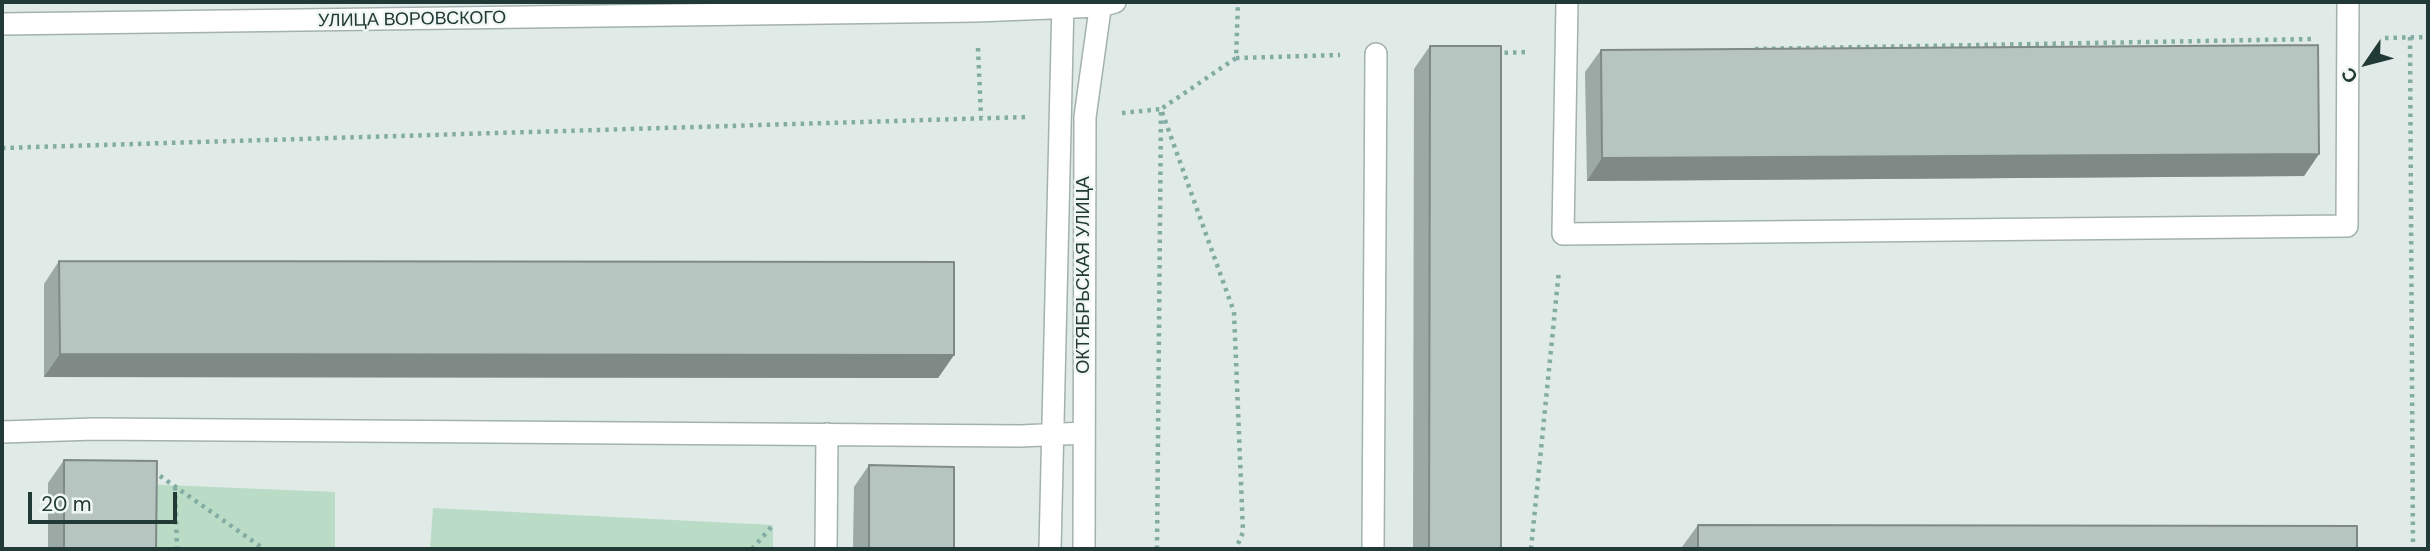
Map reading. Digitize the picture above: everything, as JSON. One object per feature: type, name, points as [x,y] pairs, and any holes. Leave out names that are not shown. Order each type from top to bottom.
[{"type":"street","points":[[1567,2],[1563,234],[2347,226],[2348,2]]},
{"type":"street","name":"УЛИЦА ВОРОВСКОГО","points":[[2,24],[464,10],[976,11],[1105,3]]},
{"type":"street","name":"ОКТЯБРЬСКАЯ УЛИЦА","points":[[1084,549],[1085,117],[1105,3]]},
{"type":"street","points":[[1050,549],[1063,5]]},
{"type":"street","points":[[1373,549],[1376,54]]},
{"type":"street","points":[[2,432],[108,429],[1021,436],[1084,433]]},
{"type":"street","points":[[826,549],[827,434]]},
{"type":"path","points":[[1236,58],[1238,2]]},
{"type":"path","points":[[976,11],[981,117]]},
{"type":"path","points":[[2410,37],[2413,549]]},
{"type":"path","points":[[1748,49],[2428,37]]},
{"type":"path","points":[[1485,53],[1566,52]]},
{"type":"path","points":[[1085,117],[1161,108],[1236,58],[1376,54]]},
{"type":"path","points":[[1157,549],[1161,108]]},
{"type":"path","points":[[1161,108],[1234,312],[1242,532],[1236,549]]},
{"type":"path","points":[[2,148],[981,117],[1060,117]]},
{"type":"path","points":[[1531,549],[1563,234]]},
{"type":"path","points":[[145,465],[264,549]]},
{"type":"path","points":[[175,486],[177,549]]},
{"type":"path","points":[[752,549],[773,525]]},
{"type":"green space","points":[[141,484],[335,492],[335,549],[141,549]]},
{"type":"green space","points":[[433,508],[773,525],[773,549],[430,549]]},
{"type":"building","points":[[2318,45],[2319,154],[1602,158],[1601,50]]},
{"type":"building","points":[[1430,46],[1501,46],[1501,549],[1429,549]]},
{"type":"building","points":[[59,261],[954,262],[954,355],[60,354]]},
{"type":"building","points":[[64,460],[157,461],[156,549],[64,549]]},
{"type":"building","points":[[869,465],[954,467],[954,549],[869,549]]},
{"type":"building","points":[[1698,525],[2357,526],[2357,549],[1698,549]]}]
